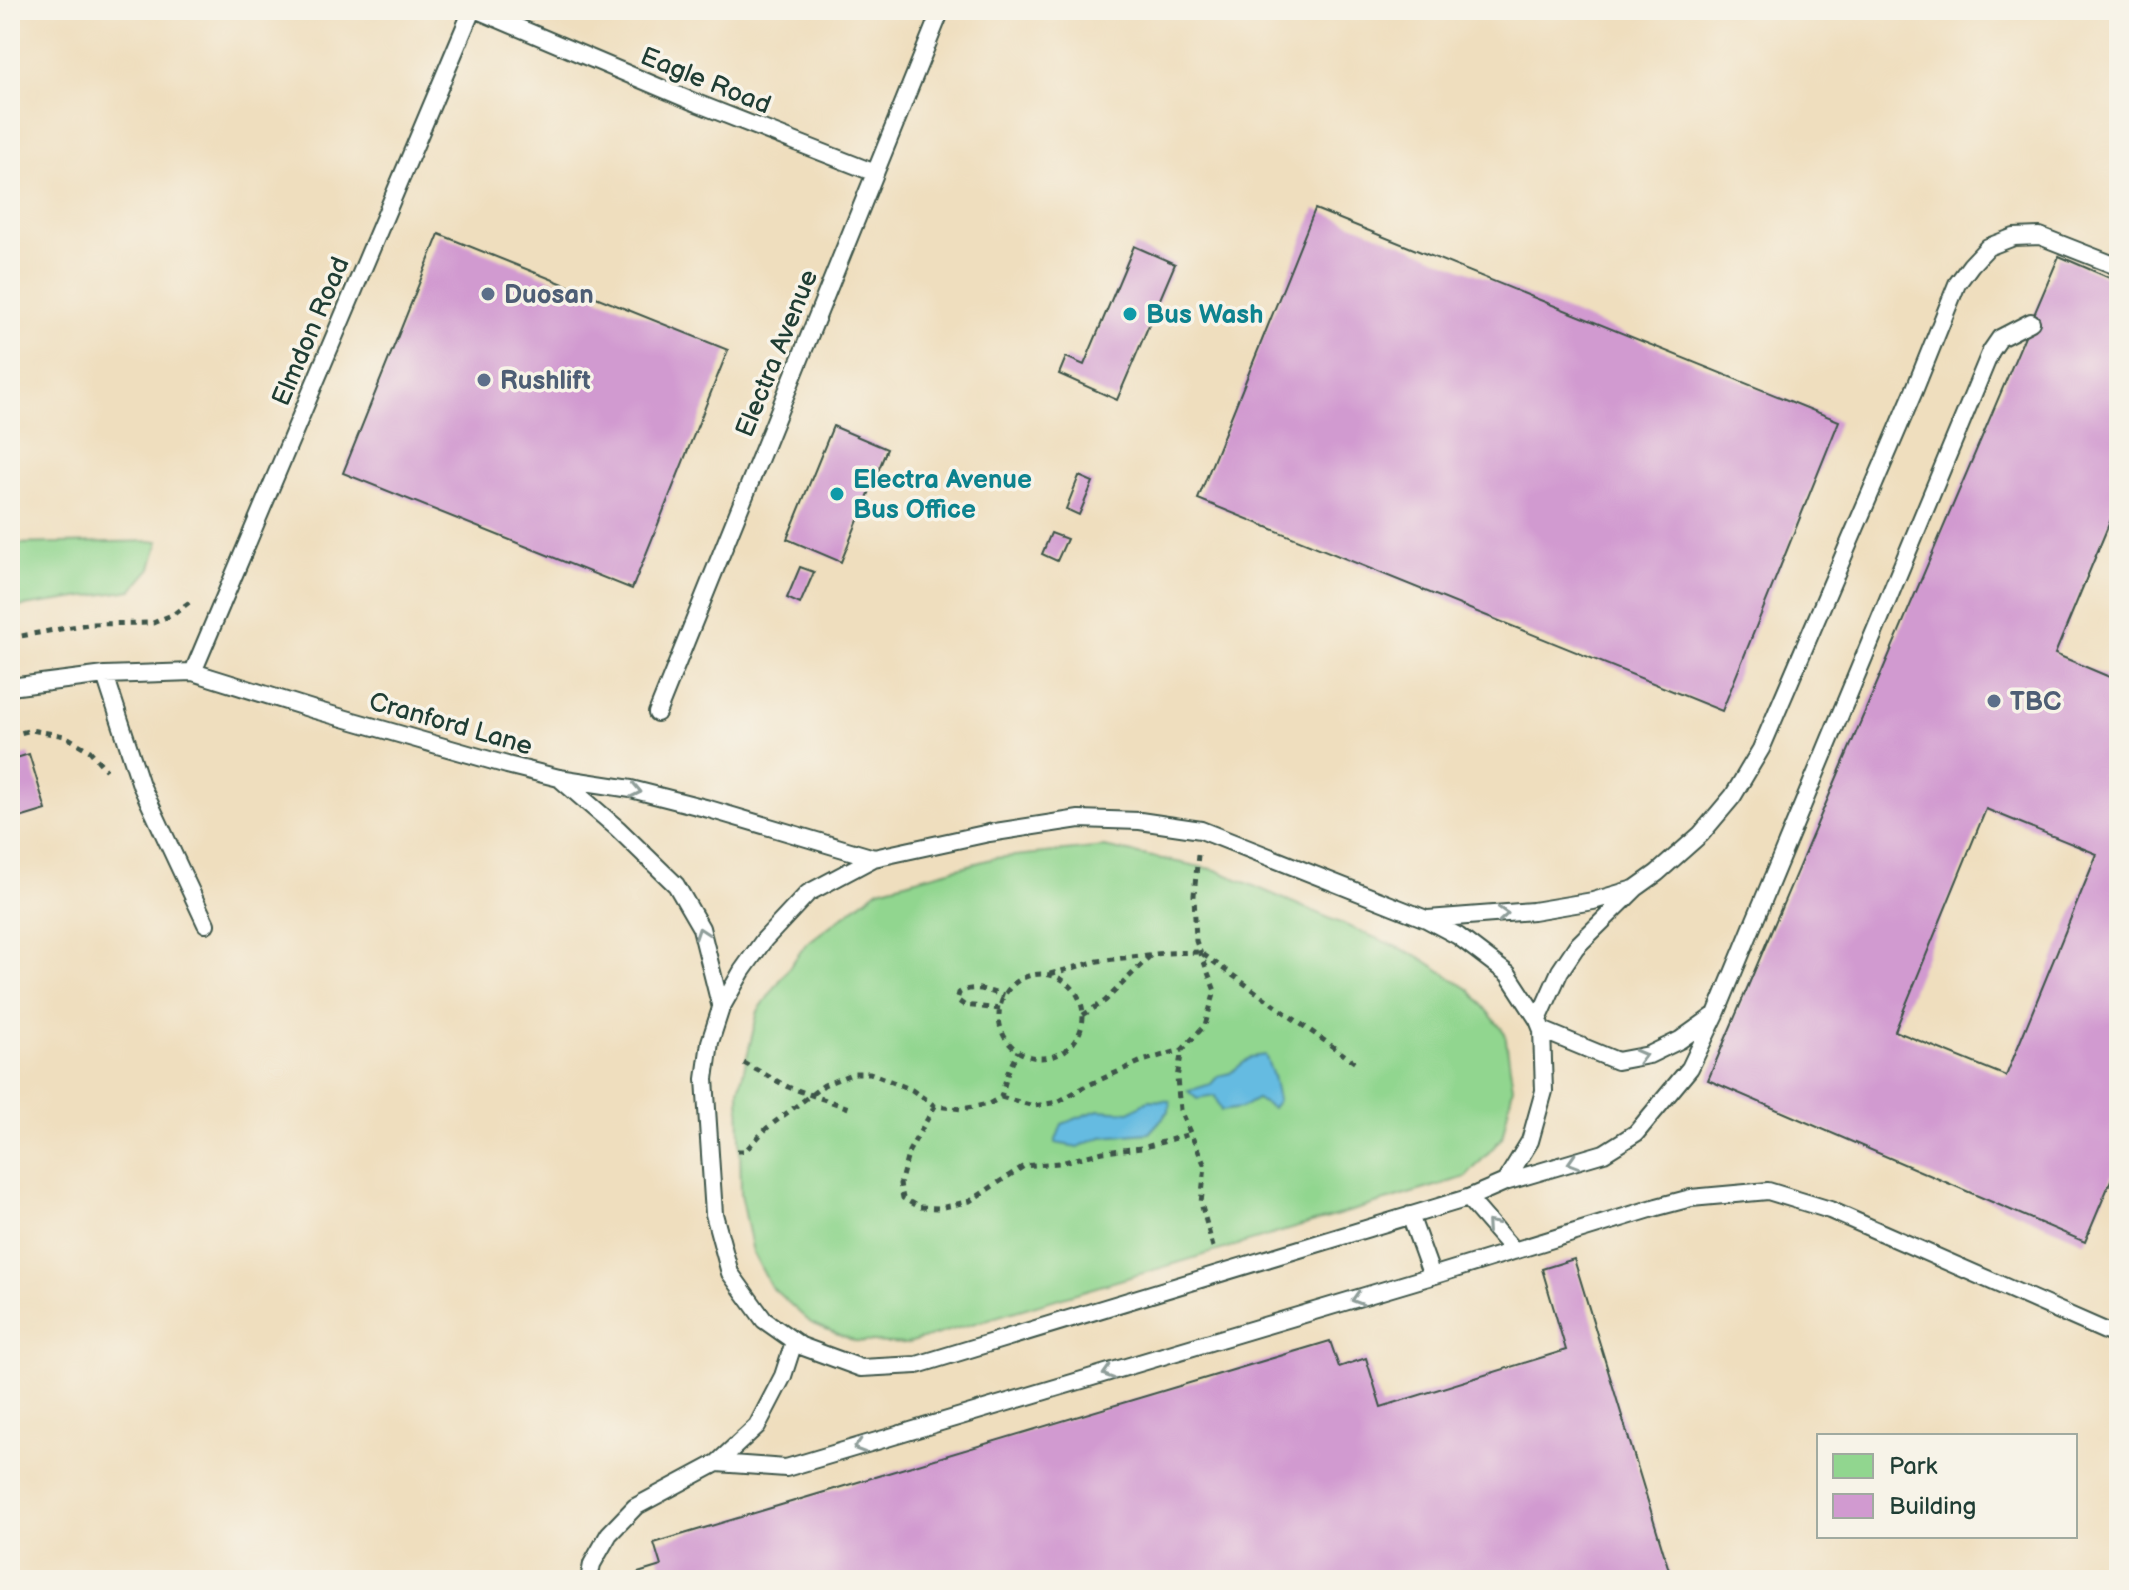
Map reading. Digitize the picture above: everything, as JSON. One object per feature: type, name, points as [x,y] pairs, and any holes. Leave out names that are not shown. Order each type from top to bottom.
[{"type":"lane","name":"Eagle Road","points":[[474,10],[875,173]]},
{"type":"lane","name":"Elmdon Road","points":[[193,672],[474,10]]},
{"type":"lane","name":"Electra Avenue","points":[[657,713],[941,10]]},
{"type":"lane","points":[[1505,1182],[1530,1141],[1544,1091],[1540,1025],[1560,971],[1576,947],[1636,888],[1701,834],[1733,796],[1761,749],[1957,284],[1988,247],[2014,237],[2040,236],[2119,267]]},
{"type":"lane","points":[[1716,1014],[1680,1040],[1649,1055],[1617,1061],[1540,1025],[1508,974],[1458,936],[1426,919],[1201,830],[1140,821],[1079,819],[989,833],[874,858],[808,893],[764,940],[721,1008],[710,1042],[705,1079],[714,1214],[730,1273],[764,1320],[801,1346],[861,1368],[917,1365],[1468,1198],[1505,1182],[1604,1153],[1636,1133],[1690,1068],[1716,1014],[1991,351],[2000,338],[2031,322]]},
{"type":"lane","name":"Cranford Lane","points":[[11,687],[105,675],[193,672],[315,710],[559,778],[631,789],[696,805],[874,858]]},
{"type":"lane","points":[[105,675],[141,785],[206,924]]},
{"type":"lane","points":[[559,778],[676,885],[701,928],[721,1008]]},
{"type":"lane","points":[[1426,919],[1533,911],[1593,901],[1636,888]]},
{"type":"lane","points":[[717,1463],[786,1468],[1691,1198],[1768,1191],[1830,1210],[2119,1337]]},
{"type":"lane","points":[[1468,1198],[1514,1251]]},
{"type":"lane","points":[[1410,1215],[1432,1276]]},
{"type":"lane","points":[[589,1580],[592,1564],[609,1534],[635,1507],[717,1463],[757,1426],[783,1376],[794,1342]]},
{"type":"path","points":[[10,638],[88,624],[153,623],[174,614]]},
{"type":"path","points":[[10,736],[31,730],[65,736],[90,751],[109,773],[119,792],[141,785]]},
{"type":"path","points":[[1001,1097],[1034,1106],[1058,1102],[1142,1061],[1182,1050],[1205,1025],[1215,991],[1196,941],[1194,895],[1201,830]]},
{"type":"path","points":[[1050,974],[1073,989],[1080,1001],[1083,1015],[1081,1029],[1064,1051],[1051,1056],[1037,1057],[1018,1051],[1004,1036],[1000,1009],[1012,985],[1023,978],[1098,961],[1200,952],[1357,1064]]},
{"type":"path","points":[[1083,1015],[1105,1001],[1151,955]]},
{"type":"path","points":[[1000,1009],[964,1005],[957,1000],[959,993],[967,988],[1004,996]]},
{"type":"path","points":[[1182,1050],[1177,1078],[1180,1110],[1205,1166],[1201,1203],[1219,1272]]},
{"type":"path","points":[[710,1152],[745,1151],[767,1128],[824,1085],[854,1073],[870,1073],[912,1090],[935,1106],[962,1109],[989,1104],[1001,1097],[1018,1051]]},
{"type":"path","points":[[744,1063],[788,1087],[849,1108]]},
{"type":"path","points":[[935,1106],[909,1151],[900,1184],[903,1198],[918,1207],[940,1208],[970,1201],[1024,1166],[1060,1163],[1103,1152],[1142,1148],[1190,1134]]},
{"type":"green space","points":[[159,541],[151,568],[132,590],[10,608],[10,544]]},
{"type":"green space","points":[[1104,847],[1216,870],[1418,956],[1470,990],[1505,1033],[1513,1087],[1502,1138],[1466,1177],[905,1344],[855,1341],[811,1323],[771,1287],[753,1253],[741,1194],[739,1090],[758,1011],[806,944],[879,889],[995,858]]},
{"type":"water","points":[[1265,1055],[1278,1100],[1272,1108],[1257,1099],[1241,1108],[1221,1111],[1215,1096],[1197,1099],[1188,1091],[1211,1084],[1218,1076],[1230,1073],[1251,1057]]},
{"type":"water","points":[[1149,1100],[1170,1101],[1169,1111],[1149,1133],[1102,1137],[1078,1147],[1055,1143],[1062,1124],[1098,1110],[1130,1112]]},
{"type":"building","points":[[1315,209],[1839,421],[1722,711],[1198,499]]},
{"type":"building","points":[[439,234],[728,350],[632,589],[343,473]]},
{"type":"building","name":"Bus Wash","points":[[1134,246],[1175,264],[1117,400],[1059,374],[1066,357],[1084,365]]},
{"type":"building","name":"TBC","points":[[2059,256],[2119,282],[2119,500],[2055,654],[2119,681],[2119,1161],[2085,1242],[1708,1080]],"holes":[[[1986,809],[2097,854],[2006,1076],[1895,1031]]]},
{"type":"building","name":"Electra Avenue Bus Office","points":[[833,426],[887,449],[841,562],[787,539]]},
{"type":"building","points":[[1079,476],[1093,482],[1079,515],[1066,509]]},
{"type":"building","points":[[1051,533],[1067,539],[1057,561],[1042,554]]},
{"type":"building","points":[[800,567],[814,572],[800,604],[787,598]]},
{"type":"building","points":[[29,754],[46,810],[10,821],[10,760]]},
{"type":"building","points":[[1574,1259],[1672,1580],[640,1580],[638,1573],[661,1566],[654,1543],[1330,1341],[1339,1367],[1366,1358],[1381,1407],[1566,1350],[1542,1269]]},
{"type":"place","name":"Duosan","points":[[488,294]]},
{"type":"place","name":"Bus Wash","points":[[1130,314]]},
{"type":"place","name":"Rushlift","points":[[484,380]]},
{"type":"place","name":"Electra Avenue Bus Office","points":[[837,494]]},
{"type":"place","name":"TBC","points":[[1994,701]]}]
